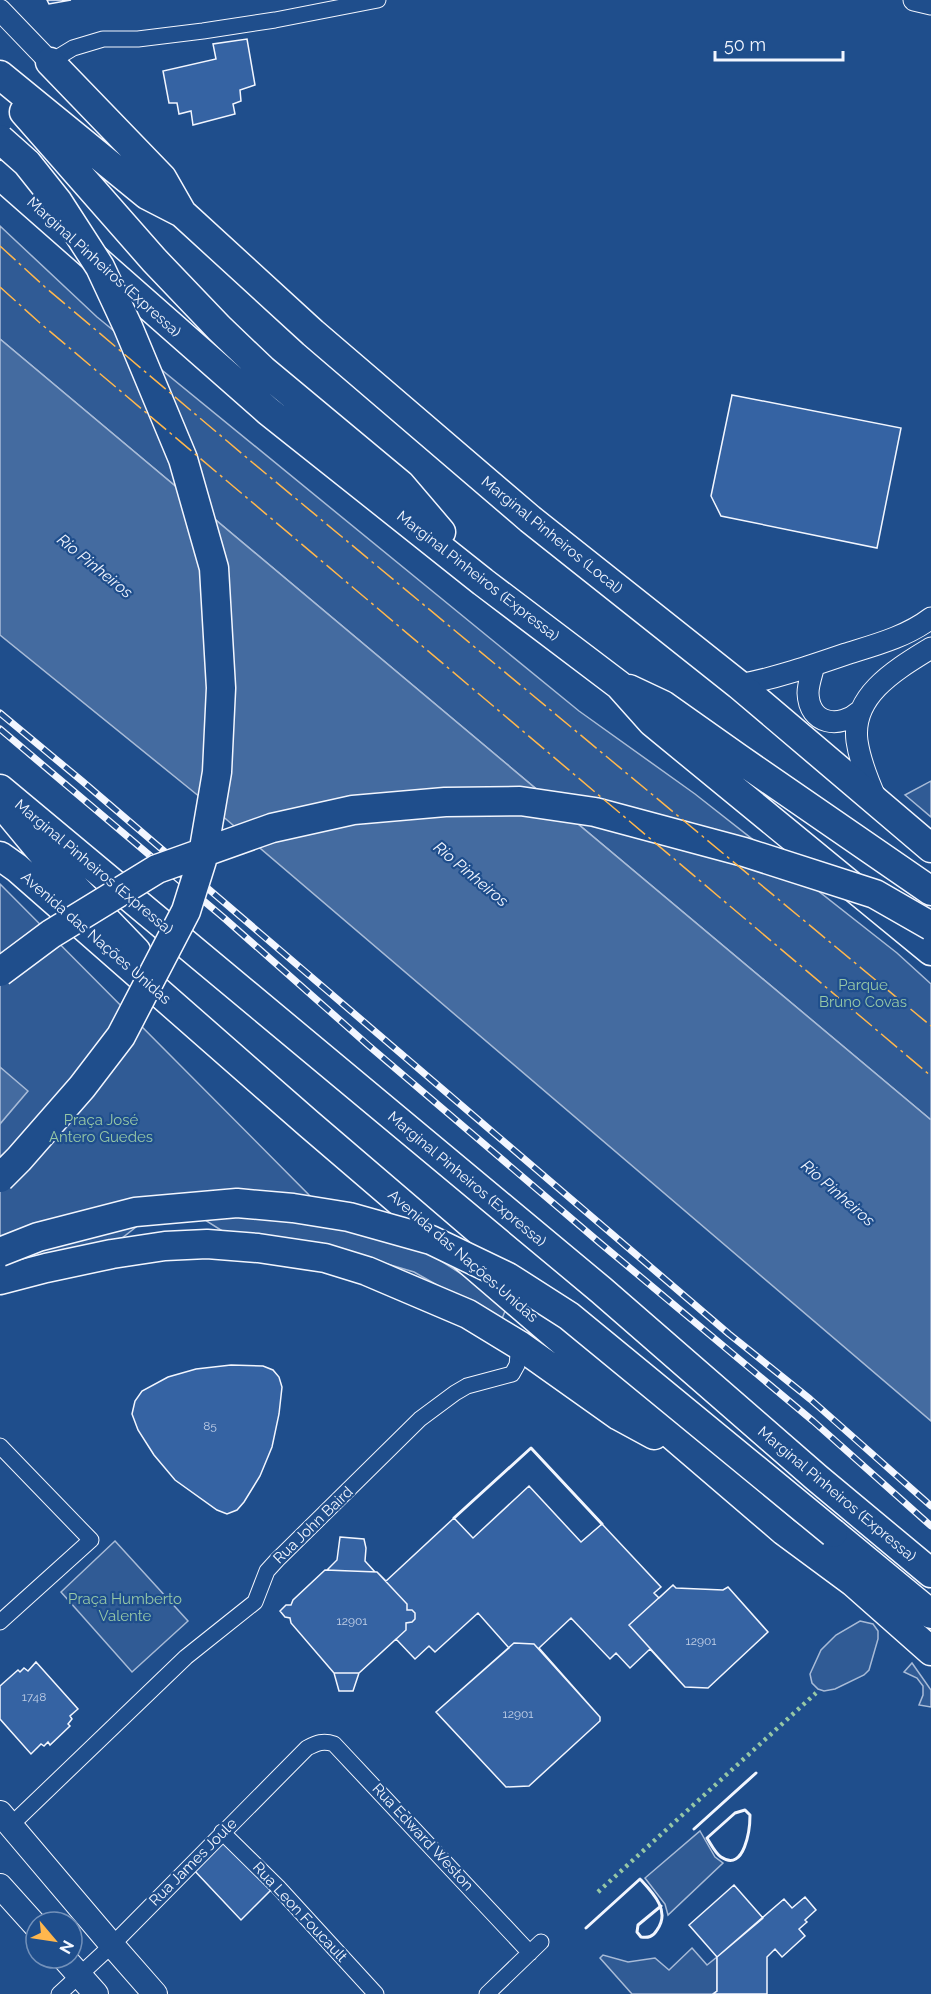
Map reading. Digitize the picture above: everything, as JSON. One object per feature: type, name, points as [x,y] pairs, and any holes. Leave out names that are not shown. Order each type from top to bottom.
[{"type":"highway","points":[[50,62],[162,178],[182,213]]},
{"type":"highway","points":[[8,81],[147,195],[182,213]]},
{"type":"highway","points":[[8,81],[24,111],[154,260],[263,370],[401,485],[483,582]]},
{"type":"highway","points":[[0,139],[27,163],[58,202],[100,267],[128,327],[183,459],[214,568],[221,688],[217,772],[202,860],[186,911],[121,1036],[82,1087],[0,1178]]},
{"type":"highway","name":"Marginal Pinheiros (Expressa)","points":[[0,175],[268,411],[483,582],[619,685],[652,722],[931,951]]},
{"type":"highway","name":"Marginal Pinheiros (Local)","points":[[182,213],[313,333],[530,519],[739,685],[931,848]]},
{"type":"highway","points":[[619,685],[663,705],[931,891]]},
{"type":"highway","name":"Marginal Pinheiros (Expressa)","points":[[0,789],[592,1282],[817,1478],[931,1573]]},
{"type":"highway","points":[[0,801],[42,853],[125,939],[230,1055]]},
{"type":"highway","points":[[0,972],[51,934],[157,869],[272,828],[353,810],[445,802],[520,801],[596,812],[744,852],[875,894],[931,926]]},
{"type":"highway","name":"Avenida das Nações Unidas","points":[[0,856],[784,1531],[853,1582],[931,1651]]},
{"type":"highway","points":[[0,1252],[38,1237],[135,1212],[237,1203],[294,1208],[349,1217],[431,1240],[508,1277],[569,1316],[931,1614]]},
{"type":"highway","points":[[0,1280],[112,1254],[165,1246],[207,1244],[258,1248],[325,1258],[367,1271],[468,1314],[519,1345],[619,1416],[704,1462]]},
{"type":"main road","points":[[6,1819],[111,1946],[155,1994]]},
{"type":"main road","points":[[0,1886],[24,1913]]},
{"type":"main road","points":[[75,1970],[96,1994]]},
{"type":"street","points":[[0,10],[50,62],[73,48],[103,39],[138,39],[203,32],[378,0]]},
{"type":"street","points":[[914,0],[931,4]]},
{"type":"street","points":[[739,685],[778,677],[890,640],[920,626],[931,618]]},
{"type":"street","points":[[876,800],[862,764],[857,742],[857,722],[860,711],[868,697],[882,682],[931,648]]},
{"type":"street","points":[[814,665],[808,693],[811,706],[816,714],[830,722],[838,723],[850,719],[860,711]]},
{"type":"street","name":"Rua John Baird","points":[[6,1819],[186,1657],[255,1602],[267,1571],[272,1565],[420,1419],[468,1386],[512,1374],[517,1365],[519,1345]]},
{"type":"street","points":[[0,1446],[91,1540],[0,1622]]},
{"type":"street","name":"Rua Edward Weston","points":[[307,1748],[318,1742],[326,1741],[334,1744],[536,1948],[488,1994]]},
{"type":"street","name":"Rua James Joule","points":[[84,1960],[111,1946],[307,1748]]},
{"type":"street","name":"Rua Leon Foucault","points":[[222,1832],[278,1887],[376,1994]]},
{"type":"street","name":"Rua James Joule","points":[[59,1994],[70,1970]]},
{"type":"shaded area","name":"Parque Bruno Covas","points":[[0,226],[97,317],[579,711],[695,794],[897,953],[931,984],[931,1120],[0,339]]},
{"type":"shaded area","points":[[931,781],[931,817],[905,795]]},
{"type":"shaded area","name":"Praça José Antero Guedes","points":[[0,884],[334,1220],[421,1248],[508,1304],[501,1321],[414,1272],[337,1249],[227,1234],[202,1218],[145,1220],[122,1238],[61,1251],[0,1270]]},
{"type":"shaded area","name":"Praça Humberto Valente","points":[[115,1541],[188,1621],[132,1672],[61,1592]]},
{"type":"shaded area","points":[[860,1621],[873,1624],[878,1631],[869,1670],[864,1675],[835,1689],[824,1691],[818,1689],[812,1683],[810,1674],[821,1650],[836,1635]]},
{"type":"shaded area","points":[[912,1663],[931,1690],[931,1707],[919,1705],[923,1695],[923,1686],[917,1678],[904,1672]]},
{"type":"shaded area","points":[[700,1831],[715,1857],[723,1863],[668,1915],[665,1904],[645,1878]]},
{"type":"shaded area","points":[[692,1948],[707,1965],[717,1957],[717,1991],[713,1994],[632,1994],[600,1958],[603,1955],[628,1962],[655,1958],[669,1970]]},
{"type":"water","name":"Rio Pinheiros","points":[[0,339],[931,1120],[931,1421],[206,802],[0,635]]},
{"type":"water","points":[[0,1067],[28,1091],[0,1124]]},
{"type":"building","points":[[47,0],[71,0],[49,4]]},
{"type":"building","points":[[247,39],[255,85],[240,90],[241,101],[233,104],[235,114],[193,125],[191,111],[179,114],[177,103],[169,103],[163,71],[216,59],[213,44]]},
{"type":"building","points":[[732,395],[901,428],[877,548],[721,516],[711,496]]},
{"type":"building","points":[[231,1365],[263,1366],[273,1370],[279,1377],[282,1387],[272,1447],[260,1476],[244,1502],[237,1510],[227,1514],[217,1510],[175,1480],[154,1455],[138,1430],[132,1414],[135,1401],[142,1391],[168,1377],[196,1369]]},
{"type":"building","points":[[529,1486],[581,1542],[602,1524],[661,1587],[654,1593],[659,1598],[673,1585],[676,1588],[723,1590],[728,1587],[768,1632],[708,1688],[685,1687],[650,1649],[630,1668],[616,1653],[610,1659],[571,1618],[539,1648],[600,1717],[600,1721],[529,1786],[506,1787],[436,1712],[509,1648],[478,1613],[435,1652],[429,1646],[415,1659],[396,1639],[359,1673],[334,1673],[291,1623],[290,1618],[285,1617],[280,1611],[286,1605],[291,1605],[293,1600],[325,1570],[377,1572],[386,1581],[454,1518],[473,1538]]},
{"type":"building","points":[[340,1537],[364,1539],[365,1561],[375,1572],[327,1570],[337,1560]]},
{"type":"building","points":[[325,1570],[377,1572],[407,1604],[407,1610],[415,1613],[415,1619],[406,1623],[406,1630],[359,1673],[334,1673],[291,1623],[290,1618],[285,1617],[280,1611],[286,1605],[291,1605],[293,1600]]},
{"type":"building","points":[[673,1585],[676,1588],[723,1590],[728,1587],[768,1632],[708,1688],[685,1687],[629,1625]]},
{"type":"building","points":[[514,1643],[534,1644],[600,1717],[600,1721],[529,1786],[506,1787],[436,1712]]},
{"type":"building","points":[[36,1662],[78,1709],[70,1716],[72,1719],[68,1724],[70,1726],[50,1745],[48,1742],[44,1746],[41,1744],[31,1754],[0,1719],[0,1686],[18,1670],[20,1672],[24,1668],[28,1671]]},
{"type":"building","points":[[334,1673],[359,1673],[353,1691],[339,1691]]},
{"type":"building","points":[[221,1838],[275,1886],[241,1920],[192,1868]]},
{"type":"building","points":[[734,1885],[763,1918],[717,1957],[689,1925]]},
{"type":"building","points":[[805,1897],[816,1910],[799,1929],[805,1936],[782,1957],[775,1949],[767,1957],[767,1994],[713,1994],[717,1991],[717,1957],[784,1899],[792,1908]]},
{"type":"railway","points":[[0,713],[729,1334],[810,1399],[931,1506]]},
{"type":"railway","points":[[0,729],[224,918],[368,1045],[600,1243],[813,1421],[931,1526]]},
{"type":"hedge","points":[[598,1892],[816,1693]]},
{"type":"wall","points":[[454,1518],[531,1448],[602,1524]]},
{"type":"wall","points":[[694,1829],[756,1773]]},
{"type":"wall","points":[[745,1810],[750,1815],[749,1829],[741,1854],[736,1859],[729,1860],[721,1857],[707,1838],[735,1813],[745,1810]]},
{"type":"wall","points":[[586,1928],[640,1879],[659,1903],[661,1909],[662,1916],[661,1923],[654,1934],[641,1937],[637,1932],[638,1925],[661,1906]]},
{"type":"power","points":[[0,246],[45,287],[253,463],[931,1026]]},
{"type":"power","points":[[0,287],[931,1076]]}]
